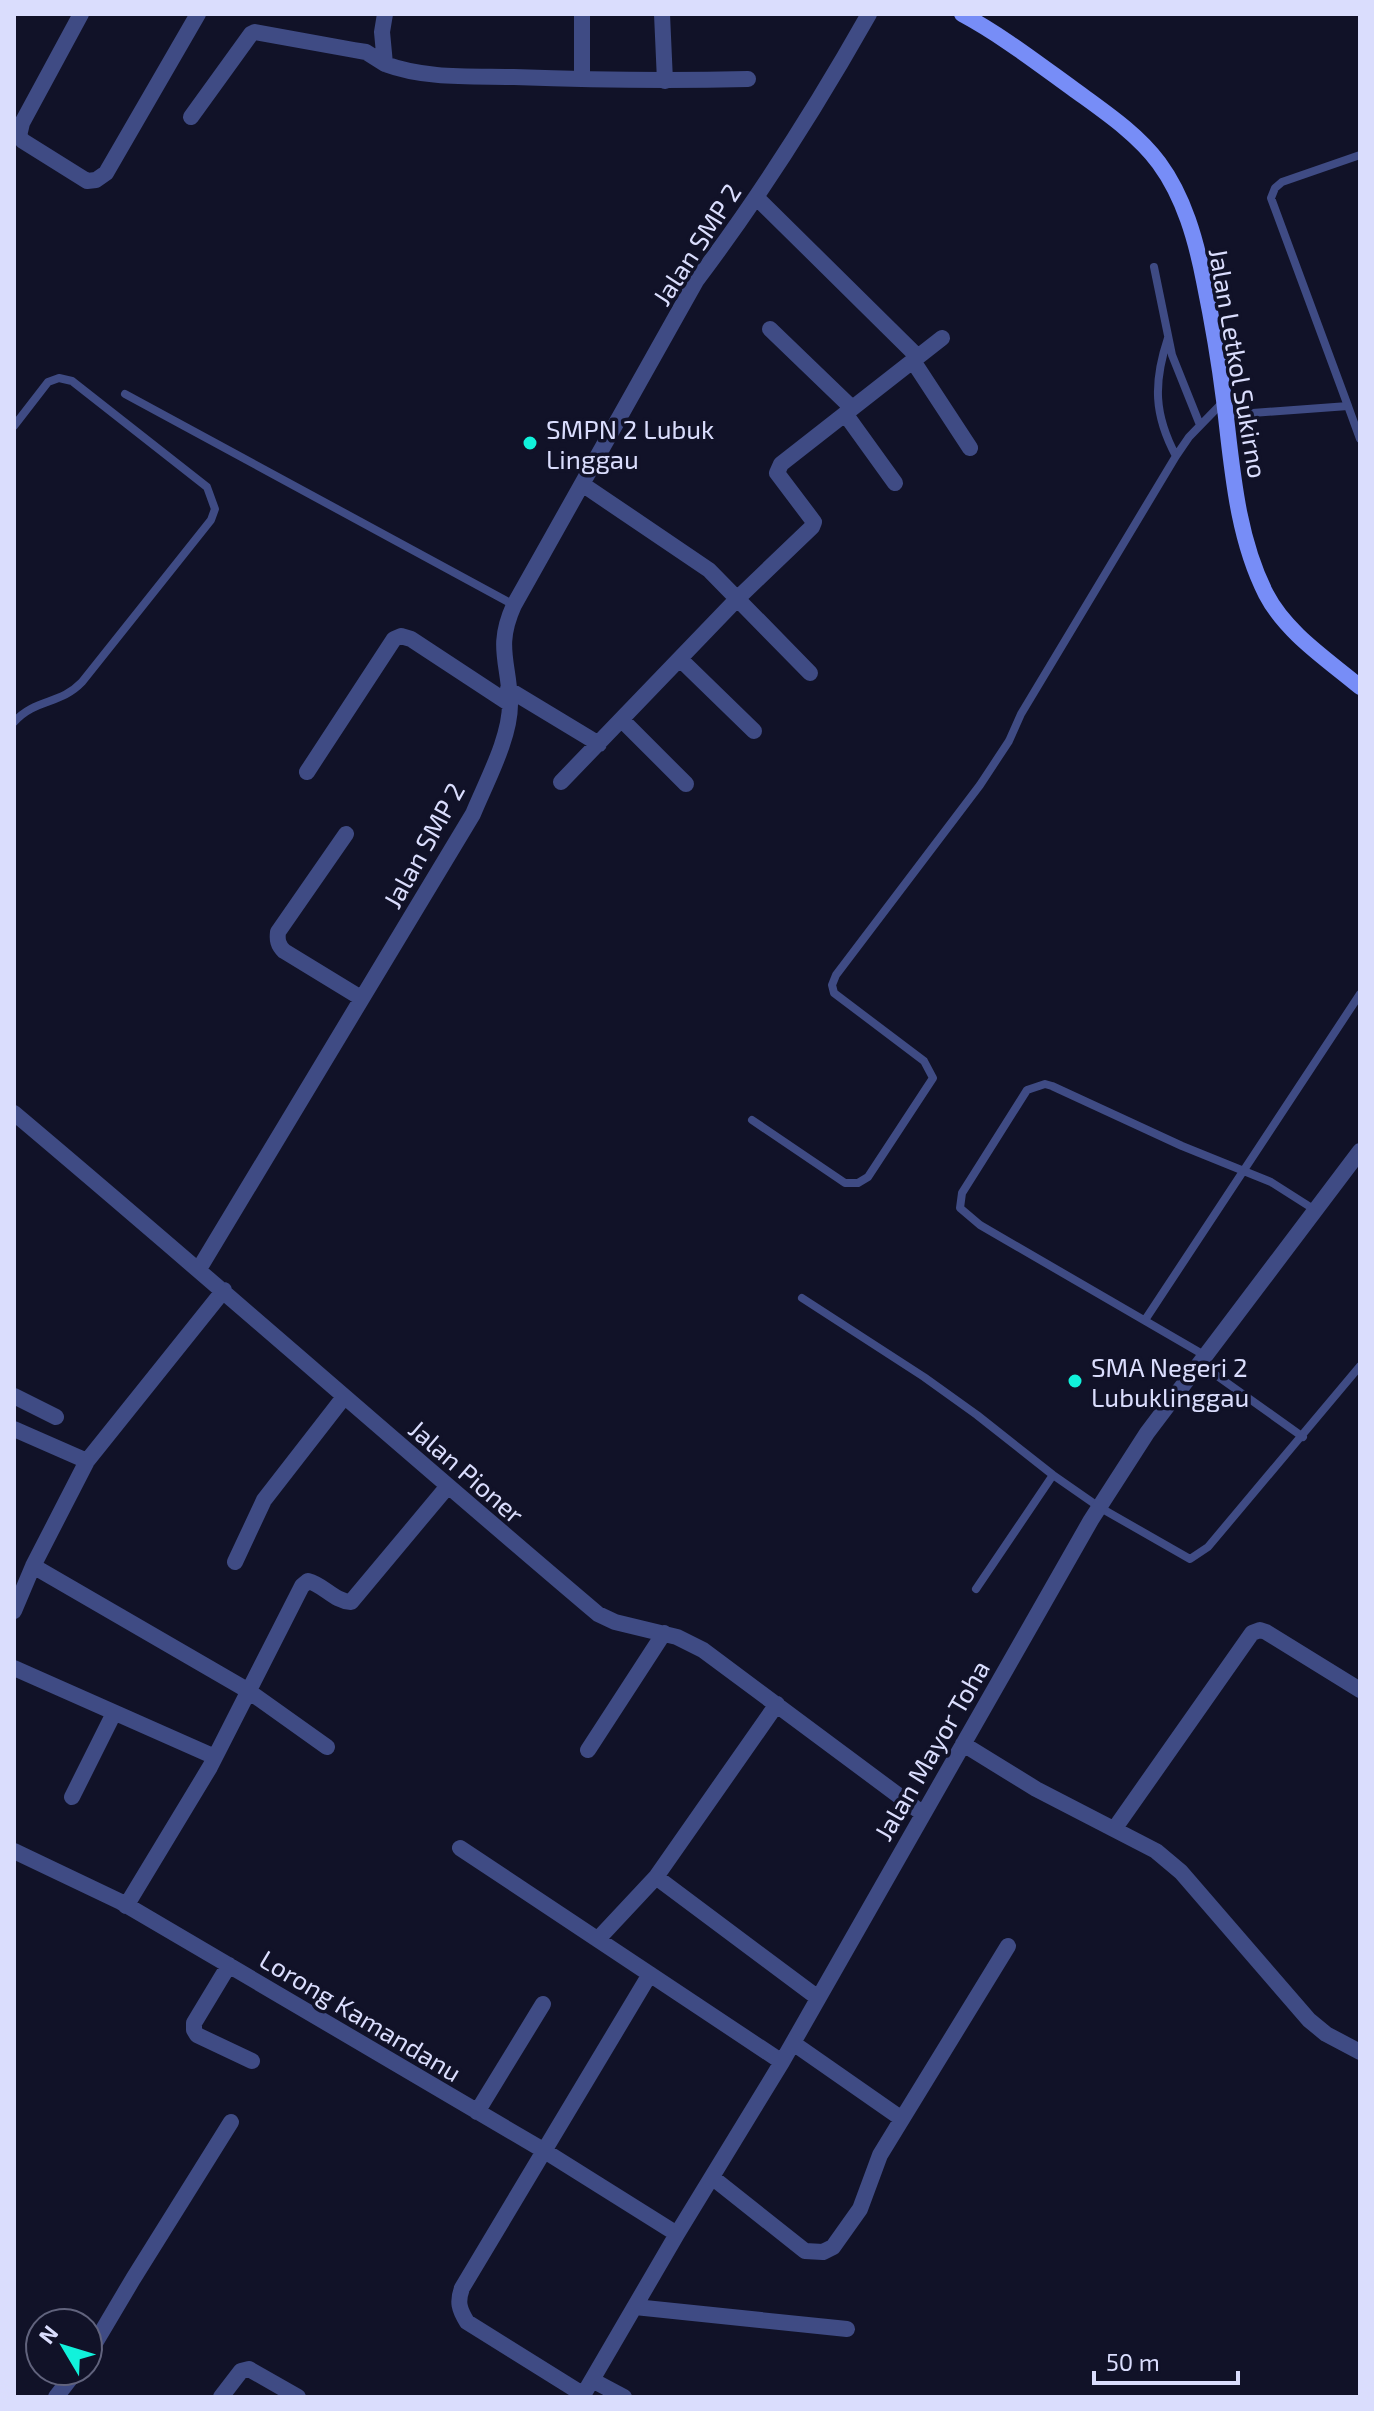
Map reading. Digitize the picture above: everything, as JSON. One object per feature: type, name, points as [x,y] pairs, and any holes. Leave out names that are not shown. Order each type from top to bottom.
[{"type":"main road","name":"Jalan Letkol Sukirno","points":[[962,14],[1000,36],[1099,108],[1140,141],[1159,162],[1187,216],[1200,263],[1240,515],[1267,595],[1290,627],[1360,687]]},
{"type":"street","points":[[81,14],[22,123],[19,136],[87,181],[96,180],[106,173],[198,14]]},
{"type":"street","points":[[385,14],[382,32],[385,64]]},
{"type":"street","points":[[582,14],[582,79]]},
{"type":"street","points":[[662,14],[665,81]]},
{"type":"street","name":"Jalan SMP 2","points":[[199,1269],[473,814],[504,736],[509,696],[503,637],[514,605],[696,281],[756,197],[835,75],[869,14]]},
{"type":"street","points":[[191,117],[241,46],[255,32],[366,52],[385,64],[419,73],[665,81],[748,79]]},
{"type":"street","points":[[756,197],[916,359],[970,448]]},
{"type":"street","points":[[770,329],[849,411],[895,483]]},
{"type":"street","points":[[561,782],[739,597],[812,527],[814,522],[777,473],[781,464],[942,338]]},
{"type":"street","points":[[582,484],[709,570],[739,597],[810,673]]},
{"type":"street","points":[[307,772],[394,639],[401,636],[599,744]]},
{"type":"street","points":[[681,660],[754,731]]},
{"type":"street","points":[[622,720],[686,784]]},
{"type":"street","points":[[346,834],[278,932],[277,939],[284,951],[361,998]]},
{"type":"street","name":"Jalan Pioner","points":[[14,1113],[598,1614],[615,1622],[664,1633],[703,1650],[922,1813]]},
{"type":"street","name":"Jalan Mayor Toha","points":[[586,2391],[782,2062],[1099,1507],[1147,1433],[1360,1151]]},
{"type":"street","points":[[14,1611],[33,1566],[87,1461],[224,1290]]},
{"type":"street","points":[[14,1396],[56,1417]]},
{"type":"street","points":[[235,1562],[264,1500],[344,1397]]},
{"type":"street","points":[[14,1429],[87,1461]]},
{"type":"street","points":[[126,1906],[215,1757],[302,1586],[308,1581],[314,1582],[343,1601],[351,1602],[448,1486]]},
{"type":"street","points":[[33,1566],[247,1690],[327,1747]]},
{"type":"street","points":[[1115,1828],[1252,1633],[1260,1630],[1266,1632],[1360,1690]]},
{"type":"street","points":[[588,1750],[664,1633]]},
{"type":"street","points":[[14,1668],[215,1757]]},
{"type":"street","points":[[598,1939],[656,1877],[777,1704]]},
{"type":"street","points":[[72,1797],[114,1713]]},
{"type":"street","points":[[963,1744],[1036,1789],[1156,1851],[1181,1872],[1309,2020],[1326,2034],[1360,2052]]},
{"type":"street","points":[[460,1848],[782,2062]]},
{"type":"street","name":"Lorong Kamandanu","points":[[14,1851],[126,1906],[229,1965],[543,2150],[677,2234]]},
{"type":"street","points":[[656,1877],[818,1998]]},
{"type":"street","points":[[713,2178],[805,2251],[823,2252],[833,2247],[864,2203],[880,2155],[1008,1946]]},
{"type":"street","points":[[229,1965],[194,2023],[194,2030],[197,2035],[252,2061]]},
{"type":"street","points":[[624,2397],[586,2391],[467,2322],[459,2309],[458,2299],[543,2150],[650,1974]]},
{"type":"street","points":[[477,2112],[543,2004]]},
{"type":"street","points":[[793,2043],[902,2119]]},
{"type":"street","points":[[104,2329],[231,2122]]},
{"type":"street","points":[[635,2307],[847,2329]]},
{"type":"street","points":[[221,2397],[241,2371],[249,2369],[298,2397]]},
{"type":"lane","points":[[1360,155],[1282,182],[1271,198],[1360,439]]},
{"type":"lane","points":[[1154,267],[1172,355],[1200,425]]},
{"type":"lane","points":[[1168,337],[1162,357],[1158,398],[1160,421],[1176,456]]},
{"type":"lane","points":[[14,426],[48,382],[59,378],[72,381],[207,487],[215,509],[211,520],[82,682],[71,693],[33,706],[14,722]]},
{"type":"lane","points":[[125,394],[514,605]]},
{"type":"lane","points":[[752,1120],[845,1183],[858,1183],[868,1177],[933,1078],[924,1061],[834,993],[832,985],[836,975],[980,785],[1176,456],[1200,425],[1225,408],[1348,406]]},
{"type":"lane","points":[[1145,1320],[1241,1170],[1360,994]]},
{"type":"lane","points":[[1303,1437],[1202,1359],[1145,1320],[980,1225],[960,1208],[962,1193],[1027,1090],[1045,1084],[1271,1182],[1316,1211]]},
{"type":"lane","points":[[802,1298],[924,1377],[1099,1507],[1185,1558],[1197,1557],[1303,1437],[1360,1366]]},
{"type":"lane","points":[[976,1589],[1053,1475]]},
{"type":"place","name":"SMPN 2 Lubuk Linggau","points":[[530,443]]},
{"type":"place","name":"SMA Negeri 2 Lubuklinggau","points":[[1075,1381]]}]
